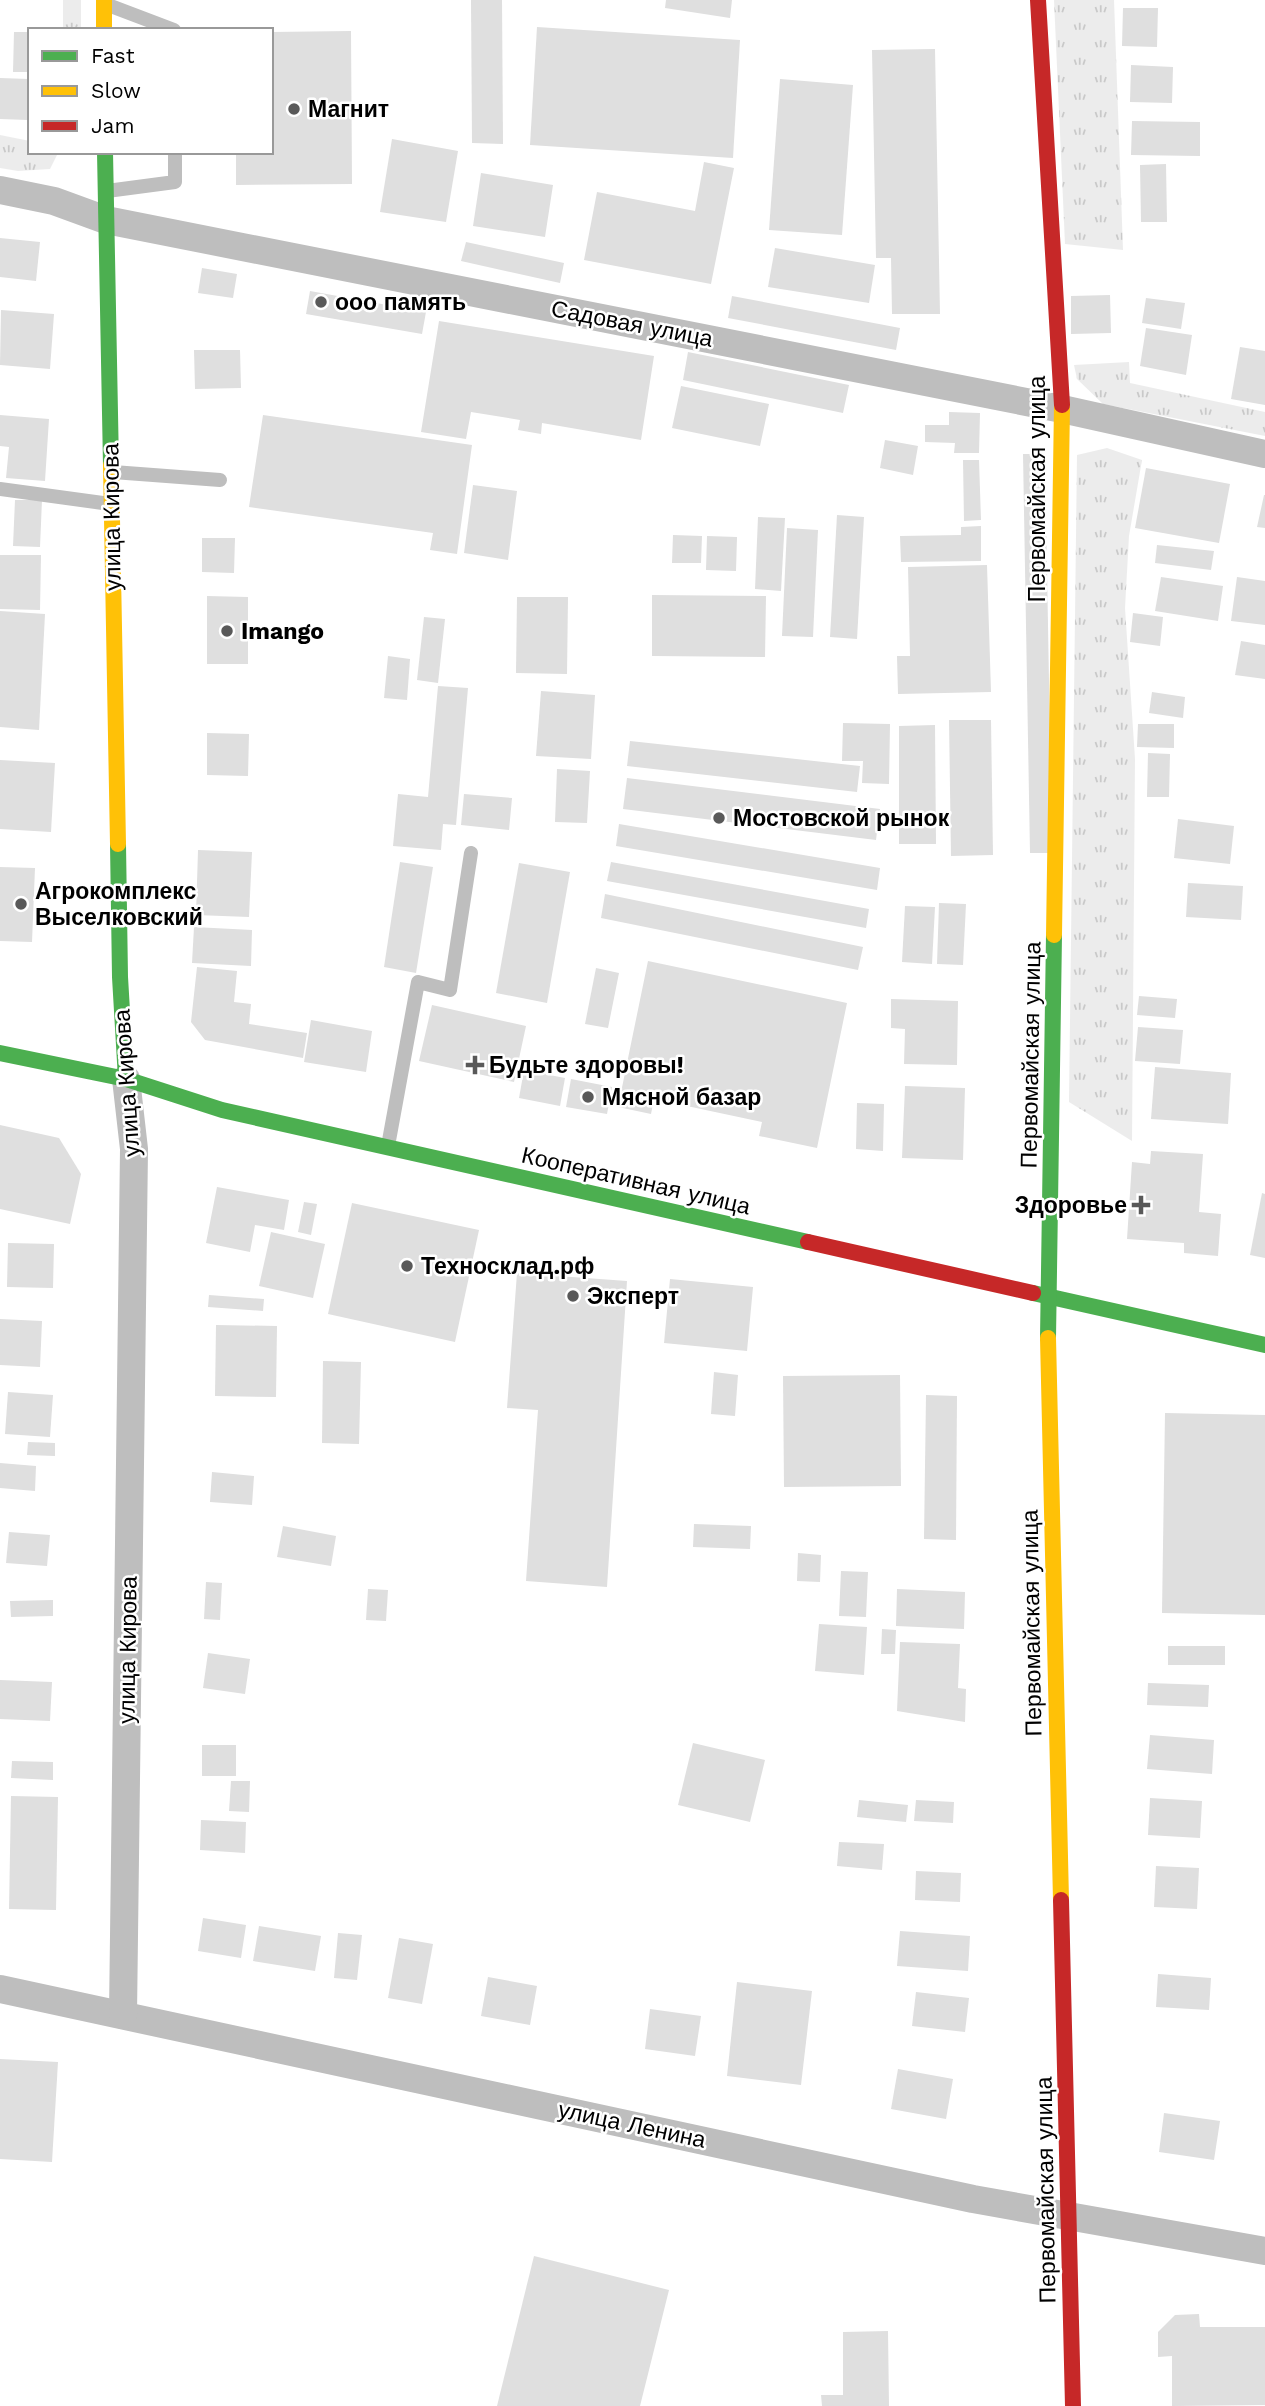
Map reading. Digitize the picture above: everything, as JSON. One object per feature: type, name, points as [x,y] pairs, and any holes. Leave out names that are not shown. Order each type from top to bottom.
[{"type":"street","name":"Первомайская улица","points":[[1038,0],[1062,408],[1048,1352],[1073,2406]]},
{"type":"street","points":[[104,2],[104,28]]},
{"type":"street","name":"улица Кирова","points":[[106,154],[120,977],[125,1079],[134,1149],[123,2015]]},
{"type":"street","name":"Садовая улица","points":[[0,190],[54,201],[106,220],[1062,408],[1265,453]]},
{"type":"street","name":"Кооперативная улица","points":[[0,1053],[125,1079],[222,1110],[1265,1345]]},
{"type":"street","name":"улица Ленина","points":[[0,1990],[973,2199],[1265,2251]]},
{"type":"lane","points":[[104,2],[169,28]]},
{"type":"lane","points":[[106,191],[175,182],[174,154]]},
{"type":"lane","points":[[111,472],[219,480]]},
{"type":"lane","points":[[0,489],[111,504]]},
{"type":"lane","points":[[388,1148],[418,982],[450,990],[471,853]]},
{"type":"green space","points":[[63,0],[81,0],[81,28],[63,28]]},
{"type":"green space","points":[[1054,0],[1114,0],[1123,250],[1065,244]]},
{"type":"green space","points":[[0,135],[28,141],[28,154],[58,154],[50,169],[18,171],[0,168]]},
{"type":"green space","points":[[1129,362],[1130,383],[1265,412],[1265,436],[1103,404],[1077,379],[1074,365]]},
{"type":"green space","points":[[1107,448],[1142,460],[1129,536],[1125,608],[1135,759],[1132,1141],[1069,1102],[1077,455]]},
{"type":"building","points":[[471,0],[502,0],[503,144],[472,143]]},
{"type":"building","points":[[666,0],[732,0],[730,18],[665,8]]},
{"type":"building","points":[[1123,8],[1158,8],[1157,47],[1122,46]]},
{"type":"building","points":[[537,27],[740,40],[733,158],[530,145]]},
{"type":"building","points":[[351,31],[352,184],[236,185],[236,154],[273,154],[273,32]]},
{"type":"building","points":[[14,32],[28,32],[28,72],[13,72]]},
{"type":"building","points":[[935,49],[940,314],[892,314],[891,258],[876,258],[872,50]]},
{"type":"building","points":[[1131,65],[1173,67],[1172,103],[1130,102]]},
{"type":"building","points":[[0,78],[28,79],[28,120],[0,119]]},
{"type":"building","points":[[780,79],[853,85],[842,235],[769,230]]},
{"type":"building","points":[[1132,121],[1200,122],[1200,156],[1131,155]]},
{"type":"building","points":[[392,139],[458,151],[446,222],[380,212]]},
{"type":"building","points":[[704,162],[734,168],[711,284],[584,260],[597,192],[695,211]]},
{"type":"building","points":[[1166,164],[1167,222],[1141,222],[1140,165]]},
{"type":"building","points":[[481,173],[553,185],[545,237],[473,226]]},
{"type":"building","points":[[0,238],[40,242],[36,281],[0,277]]},
{"type":"building","points":[[466,242],[564,263],[560,283],[461,261]]},
{"type":"building","points":[[775,248],[875,265],[869,303],[768,287]]},
{"type":"building","points":[[202,268],[237,274],[233,298],[198,293]]},
{"type":"building","points":[[310,291],[426,312],[422,334],[306,314]]},
{"type":"building","points":[[1110,295],[1111,333],[1071,334],[1071,296]]},
{"type":"building","points":[[732,296],[900,328],[896,350],[728,318]]},
{"type":"building","points":[[1146,298],[1185,303],[1181,329],[1142,323]]},
{"type":"building","points":[[1,310],[54,314],[50,369],[0,365]]},
{"type":"building","points":[[439,321],[654,356],[641,440],[542,423],[541,434],[518,430],[520,420],[471,412],[466,439],[421,432]]},
{"type":"building","points":[[1146,328],[1192,335],[1186,375],[1140,366]]},
{"type":"building","points":[[1240,347],[1265,351],[1265,405],[1231,399]]},
{"type":"building","points":[[194,350],[240,350],[241,388],[195,389]]},
{"type":"building","points":[[688,352],[849,385],[843,413],[683,380]]},
{"type":"building","points":[[681,386],[769,404],[760,446],[672,428]]},
{"type":"building","points":[[949,412],[980,413],[979,453],[954,453],[955,443],[925,442],[925,425],[949,425]]},
{"type":"building","points":[[0,415],[49,419],[45,481],[6,478],[9,447],[0,446]]},
{"type":"building","points":[[263,415],[472,445],[457,554],[430,550],[433,533],[249,507]]},
{"type":"building","points":[[885,440],[918,446],[913,475],[880,468]]},
{"type":"building","points":[[1023,454],[1045,454],[1052,853],[1030,853]]},
{"type":"building","points":[[963,460],[979,460],[981,520],[964,521]]},
{"type":"building","points":[[1146,468],[1230,484],[1219,543],[1135,528]]},
{"type":"building","points":[[473,485],[517,491],[508,560],[464,553]]},
{"type":"building","points":[[1265,495],[1265,528],[1257,527]]},
{"type":"building","points":[[15,500],[42,500],[40,547],[13,546]]},
{"type":"building","points":[[837,515],[864,517],[857,639],[830,637]]},
{"type":"building","points":[[758,517],[785,518],[781,591],[755,589]]},
{"type":"building","points":[[981,526],[981,561],[901,562],[900,536],[961,535],[961,527]]},
{"type":"building","points":[[787,528],[818,530],[813,637],[782,636]]},
{"type":"building","points":[[673,535],[702,536],[701,563],[672,563]]},
{"type":"building","points":[[707,536],[737,537],[736,571],[706,570]]},
{"type":"building","points":[[202,538],[235,538],[234,573],[202,572]]},
{"type":"building","points":[[1157,545],[1214,551],[1211,570],[1155,563]]},
{"type":"building","points":[[0,555],[41,555],[40,610],[0,609]]},
{"type":"building","points":[[987,565],[991,692],[898,694],[897,656],[910,656],[908,567]]},
{"type":"building","points":[[1161,577],[1223,586],[1218,621],[1155,611]]},
{"type":"building","points":[[1237,577],[1265,581],[1265,625],[1231,621]]},
{"type":"building","points":[[652,595],[766,596],[765,657],[652,656]]},
{"type":"building","points":[[207,596],[248,597],[248,664],[207,664]]},
{"type":"building","points":[[517,597],[568,597],[567,674],[516,673]]},
{"type":"building","points":[[0,611],[45,614],[39,730],[0,727]]},
{"type":"building","points":[[1133,613],[1163,617],[1160,646],[1130,642]]},
{"type":"building","points":[[424,617],[445,619],[438,683],[417,680]]},
{"type":"building","points":[[1241,641],[1265,645],[1265,679],[1235,675]]},
{"type":"building","points":[[388,656],[410,659],[407,700],[384,698]]},
{"type":"building","points":[[438,686],[468,688],[456,825],[443,824],[441,850],[393,846],[398,794],[428,797]]},
{"type":"building","points":[[541,691],[595,695],[591,759],[536,756]]},
{"type":"building","points":[[1152,692],[1185,697],[1183,718],[1149,713]]},
{"type":"building","points":[[949,720],[991,720],[993,855],[951,856]]},
{"type":"building","points":[[843,723],[890,724],[889,784],[862,783],[863,761],[842,761]]},
{"type":"building","points":[[1138,724],[1174,724],[1174,748],[1137,747]]},
{"type":"building","points":[[935,725],[936,844],[899,844],[899,726]]},
{"type":"building","points":[[207,733],[249,734],[248,776],[207,775]]},
{"type":"building","points":[[630,741],[860,766],[857,792],[627,766]]},
{"type":"building","points":[[1148,753],[1170,754],[1169,797],[1147,797]]},
{"type":"building","points":[[0,760],[55,763],[51,832],[0,829]]},
{"type":"building","points":[[557,769],[590,771],[587,823],[555,822]]},
{"type":"building","points":[[627,778],[880,809],[876,840],[623,809]]},
{"type":"building","points":[[464,794],[512,798],[509,830],[461,825]]},
{"type":"building","points":[[1178,819],[1234,826],[1230,864],[1174,858]]},
{"type":"building","points":[[619,824],[880,868],[877,890],[616,846]]},
{"type":"building","points":[[198,850],[252,852],[249,917],[196,915]]},
{"type":"building","points":[[400,862],[433,867],[416,973],[384,967]]},
{"type":"building","points":[[611,862],[869,909],[866,928],[607,881]]},
{"type":"building","points":[[519,863],[570,872],[547,1003],[496,993]]},
{"type":"building","points":[[0,867],[35,868],[32,942],[0,941]]},
{"type":"building","points":[[1188,883],[1243,886],[1241,920],[1186,917]]},
{"type":"building","points":[[605,894],[863,947],[858,970],[601,918]]},
{"type":"building","points":[[939,903],[966,904],[963,965],[937,964]]},
{"type":"building","points":[[905,906],[935,907],[932,964],[902,962]]},
{"type":"building","points":[[194,927],[252,930],[251,966],[192,963]]},
{"type":"building","points":[[648,961],[847,1003],[817,1148],[759,1136],[762,1122],[654,1099],[651,1114],[618,1107]]},
{"type":"building","points":[[197,967],[237,971],[234,1002],[251,1004],[249,1024],[307,1033],[303,1058],[205,1040],[191,1022]]},
{"type":"building","points":[[596,968],[619,973],[608,1028],[585,1024]]},
{"type":"building","points":[[1139,996],[1177,999],[1175,1018],[1137,1015]]},
{"type":"building","points":[[891,999],[958,1001],[957,1065],[904,1064],[905,1029],[891,1028]]},
{"type":"building","points":[[432,1005],[526,1026],[514,1082],[419,1061]]},
{"type":"building","points":[[311,1020],[372,1031],[366,1072],[304,1062]]},
{"type":"building","points":[[1138,1027],[1183,1030],[1180,1064],[1135,1061]]},
{"type":"building","points":[[1155,1067],[1231,1073],[1228,1124],[1151,1119]]},
{"type":"building","points":[[524,1070],[565,1078],[560,1106],[519,1098]]},
{"type":"building","points":[[571,1079],[612,1087],[607,1114],[566,1107]]},
{"type":"building","points":[[905,1086],[965,1088],[963,1160],[902,1158]]},
{"type":"building","points":[[857,1103],[884,1104],[883,1151],[856,1149]]},
{"type":"building","points":[[0,1125],[59,1138],[81,1174],[70,1224],[0,1209]]},
{"type":"building","points":[[1151,1151],[1203,1154],[1199,1212],[1221,1214],[1218,1256],[1184,1253],[1184,1243],[1127,1239],[1132,1162],[1150,1164]]},
{"type":"building","points":[[217,1187],[289,1200],[284,1230],[255,1225],[250,1252],[206,1243]]},
{"type":"building","points":[[1262,1193],[1265,1194],[1265,1258],[1250,1255]]},
{"type":"building","points":[[304,1202],[317,1204],[311,1235],[298,1232]]},
{"type":"building","points":[[352,1203],[479,1230],[455,1342],[328,1314]]},
{"type":"building","points":[[271,1232],[325,1244],[313,1298],[259,1286]]},
{"type":"building","points":[[8,1243],[54,1244],[53,1288],[7,1287]]},
{"type":"building","points":[[517,1273],[627,1281],[607,1587],[526,1581],[538,1410],[507,1408]]},
{"type":"building","points":[[670,1279],[753,1287],[747,1351],[664,1343]]},
{"type":"building","points":[[209,1295],[264,1299],[263,1311],[208,1307]]},
{"type":"building","points":[[0,1319],[42,1321],[40,1367],[0,1365]]},
{"type":"building","points":[[216,1325],[277,1326],[276,1397],[215,1396]]},
{"type":"building","points":[[323,1361],[361,1362],[359,1444],[322,1443]]},
{"type":"building","points":[[714,1372],[738,1375],[735,1416],[711,1414]]},
{"type":"building","points":[[900,1375],[901,1486],[784,1487],[783,1376]]},
{"type":"building","points":[[8,1392],[53,1395],[50,1437],[5,1434]]},
{"type":"building","points":[[926,1395],[957,1396],[956,1540],[924,1539]]},
{"type":"building","points":[[1165,1413],[1265,1415],[1265,1615],[1162,1613]]},
{"type":"building","points":[[28,1442],[55,1443],[55,1456],[27,1455]]},
{"type":"building","points":[[0,1463],[36,1466],[35,1491],[0,1488]]},
{"type":"building","points":[[212,1472],[254,1476],[252,1505],[210,1502]]},
{"type":"building","points":[[694,1524],[751,1526],[750,1549],[693,1547]]},
{"type":"building","points":[[283,1526],[336,1536],[331,1566],[277,1557]]},
{"type":"building","points":[[9,1532],[50,1535],[47,1566],[6,1563]]},
{"type":"building","points":[[798,1553],[821,1555],[820,1582],[797,1581]]},
{"type":"building","points":[[841,1571],[868,1572],[866,1617],[839,1616]]},
{"type":"building","points":[[206,1582],[222,1583],[220,1620],[204,1619]]},
{"type":"building","points":[[368,1589],[388,1590],[386,1621],[366,1620]]},
{"type":"building","points":[[897,1589],[965,1592],[964,1629],[896,1626]]},
{"type":"building","points":[[53,1600],[53,1616],[11,1617],[10,1601]]},
{"type":"building","points":[[819,1624],[867,1627],[864,1675],[815,1671]]},
{"type":"building","points":[[882,1629],[896,1630],[895,1654],[881,1654]]},
{"type":"building","points":[[900,1642],[960,1644],[958,1688],[966,1689],[965,1722],[897,1711]]},
{"type":"building","points":[[1168,1646],[1225,1646],[1225,1665],[1168,1665]]},
{"type":"building","points":[[208,1653],[250,1659],[245,1694],[203,1688]]},
{"type":"building","points":[[0,1680],[52,1682],[50,1721],[0,1719]]},
{"type":"building","points":[[1148,1683],[1209,1685],[1208,1707],[1147,1705]]},
{"type":"building","points":[[1150,1735],[1214,1740],[1212,1774],[1147,1769]]},
{"type":"building","points":[[693,1743],[765,1760],[750,1822],[678,1805]]},
{"type":"building","points":[[202,1745],[236,1745],[236,1776],[202,1776]]},
{"type":"building","points":[[12,1761],[53,1762],[53,1780],[11,1778]]},
{"type":"building","points":[[231,1781],[250,1781],[249,1812],[229,1811]]},
{"type":"building","points":[[11,1796],[58,1797],[56,1910],[9,1909]]},
{"type":"building","points":[[1150,1798],[1202,1801],[1200,1838],[1148,1835]]},
{"type":"building","points":[[859,1800],[908,1805],[906,1822],[857,1817]]},
{"type":"building","points":[[916,1800],[954,1802],[953,1823],[914,1821]]},
{"type":"building","points":[[201,1820],[246,1822],[245,1853],[200,1850]]},
{"type":"building","points":[[839,1842],[884,1844],[882,1870],[837,1866]]},
{"type":"building","points":[[1156,1866],[1199,1868],[1197,1909],[1154,1907]]},
{"type":"building","points":[[916,1871],[961,1873],[960,1902],[915,1900]]},
{"type":"building","points":[[203,1918],[246,1925],[241,1958],[198,1951]]},
{"type":"building","points":[[259,1926],[321,1936],[315,1971],[253,1961]]},
{"type":"building","points":[[900,1931],[970,1936],[968,1971],[897,1966]]},
{"type":"building","points":[[338,1933],[362,1935],[357,1980],[334,1978]]},
{"type":"building","points":[[399,1938],[433,1944],[422,2004],[388,1998]]},
{"type":"building","points":[[1158,1974],[1211,1978],[1209,2010],[1156,2007]]},
{"type":"building","points":[[488,1977],[537,1986],[530,2025],[481,2016]]},
{"type":"building","points":[[737,1982],[812,1991],[801,2085],[727,2076]]},
{"type":"building","points":[[916,1992],[969,1998],[965,2032],[912,2026]]},
{"type":"building","points":[[650,2009],[701,2016],[695,2056],[645,2049]]},
{"type":"building","points":[[0,2059],[58,2062],[52,2162],[0,2159]]},
{"type":"building","points":[[898,2069],[953,2079],[946,2119],[891,2109]]},
{"type":"building","points":[[1164,2113],[1220,2121],[1214,2160],[1159,2152]]},
{"type":"building","points":[[534,2256],[669,2290],[640,2406],[497,2406]]},
{"type":"building","points":[[1199,2314],[1200,2327],[1265,2327],[1265,2405],[1172,2406],[1172,2356],[1158,2357],[1158,2332],[1175,2315]]},
{"type":"building","points":[[888,2331],[889,2406],[822,2406],[821,2395],[843,2395],[843,2332]]},
{"type":"traffic: fast","points":[[105,154],[111,465]]},
{"type":"traffic: fast","points":[[0,1053],[126,1079],[120,977],[118,844]]},
{"type":"traffic: fast","points":[[1048,1338],[1054,935]]},
{"type":"traffic: fast","points":[[126,1079],[222,1110],[808,1242]]},
{"type":"traffic: fast","points":[[1033,1293],[1265,1345]]},
{"type":"traffic: slow","points":[[104,0],[104,28]]},
{"type":"traffic: slow","points":[[1054,935],[1062,405]]},
{"type":"traffic: slow","points":[[111,465],[118,844]]},
{"type":"traffic: slow","points":[[1048,1338],[1061,1900]]},
{"type":"traffic: jam","points":[[1038,0],[1062,405]]},
{"type":"traffic: jam","points":[[808,1242],[1033,1293]]},
{"type":"traffic: jam","points":[[1061,1900],[1073,2406]]},
{"type":"place","name":"Магнит","points":[[294,109]]},
{"type":"place","name":"ооо память","points":[[321,302]]},
{"type":"place","name":"Imango","points":[[227,631]]},
{"type":"place","name":"Мостовской рынок","points":[[719,818]]},
{"type":"place","name":"Агрокомплекс Выселковский","points":[[21,904]]},
{"type":"place","name":"Будьте здоровы!","points":[[475,1065]]},
{"type":"place","name":"Мясной базар","points":[[588,1097]]},
{"type":"place","name":"Здоровье","points":[[1141,1205]]},
{"type":"place","name":"Техносклад.рф","points":[[407,1266]]},
{"type":"place","name":"Эксперт","points":[[573,1296]]}]
